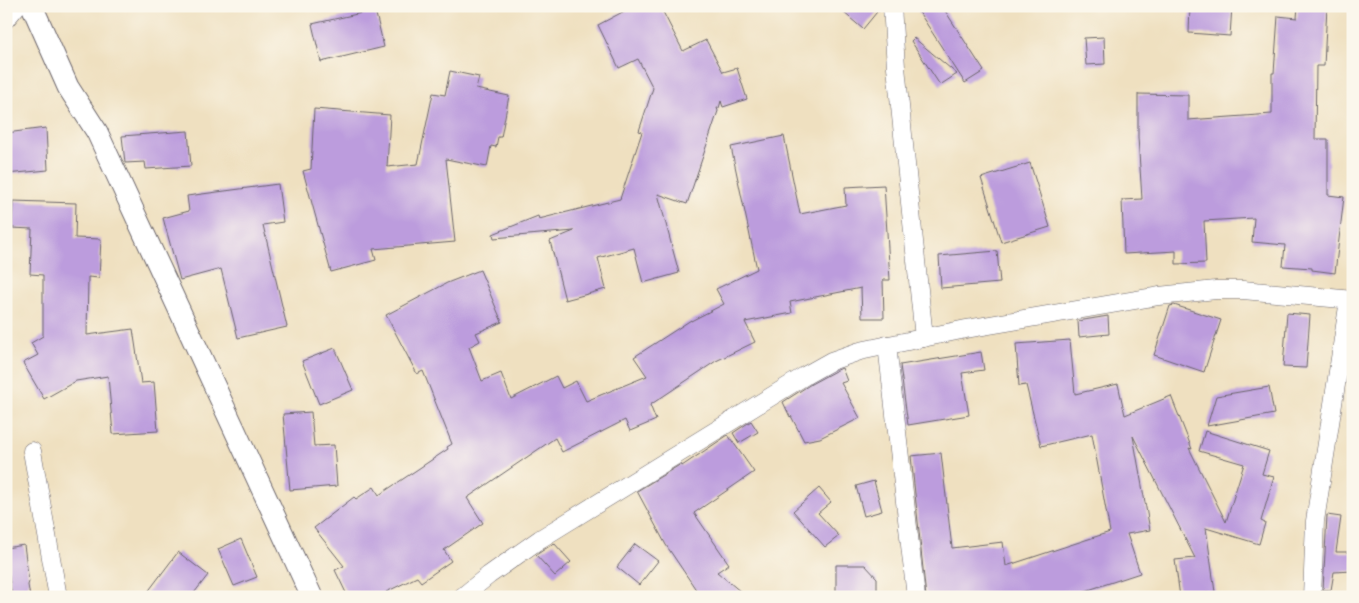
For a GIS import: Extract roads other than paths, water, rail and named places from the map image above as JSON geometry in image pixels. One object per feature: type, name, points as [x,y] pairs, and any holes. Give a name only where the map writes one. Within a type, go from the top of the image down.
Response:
[{"type":"street","points":[[6,19],[16,6]]},
{"type":"street","points":[[32,6],[68,87],[97,132],[312,597]]},
{"type":"street","points":[[892,6],[896,68],[924,338]]},
{"type":"street","points":[[462,597],[489,575],[540,539],[831,361],[860,351],[966,329],[1159,296],[1216,290],[1243,290],[1351,300],[1315,521],[1312,597]]},
{"type":"street","points":[[887,345],[916,597]]},
{"type":"street","points":[[32,451],[58,597]]}]
